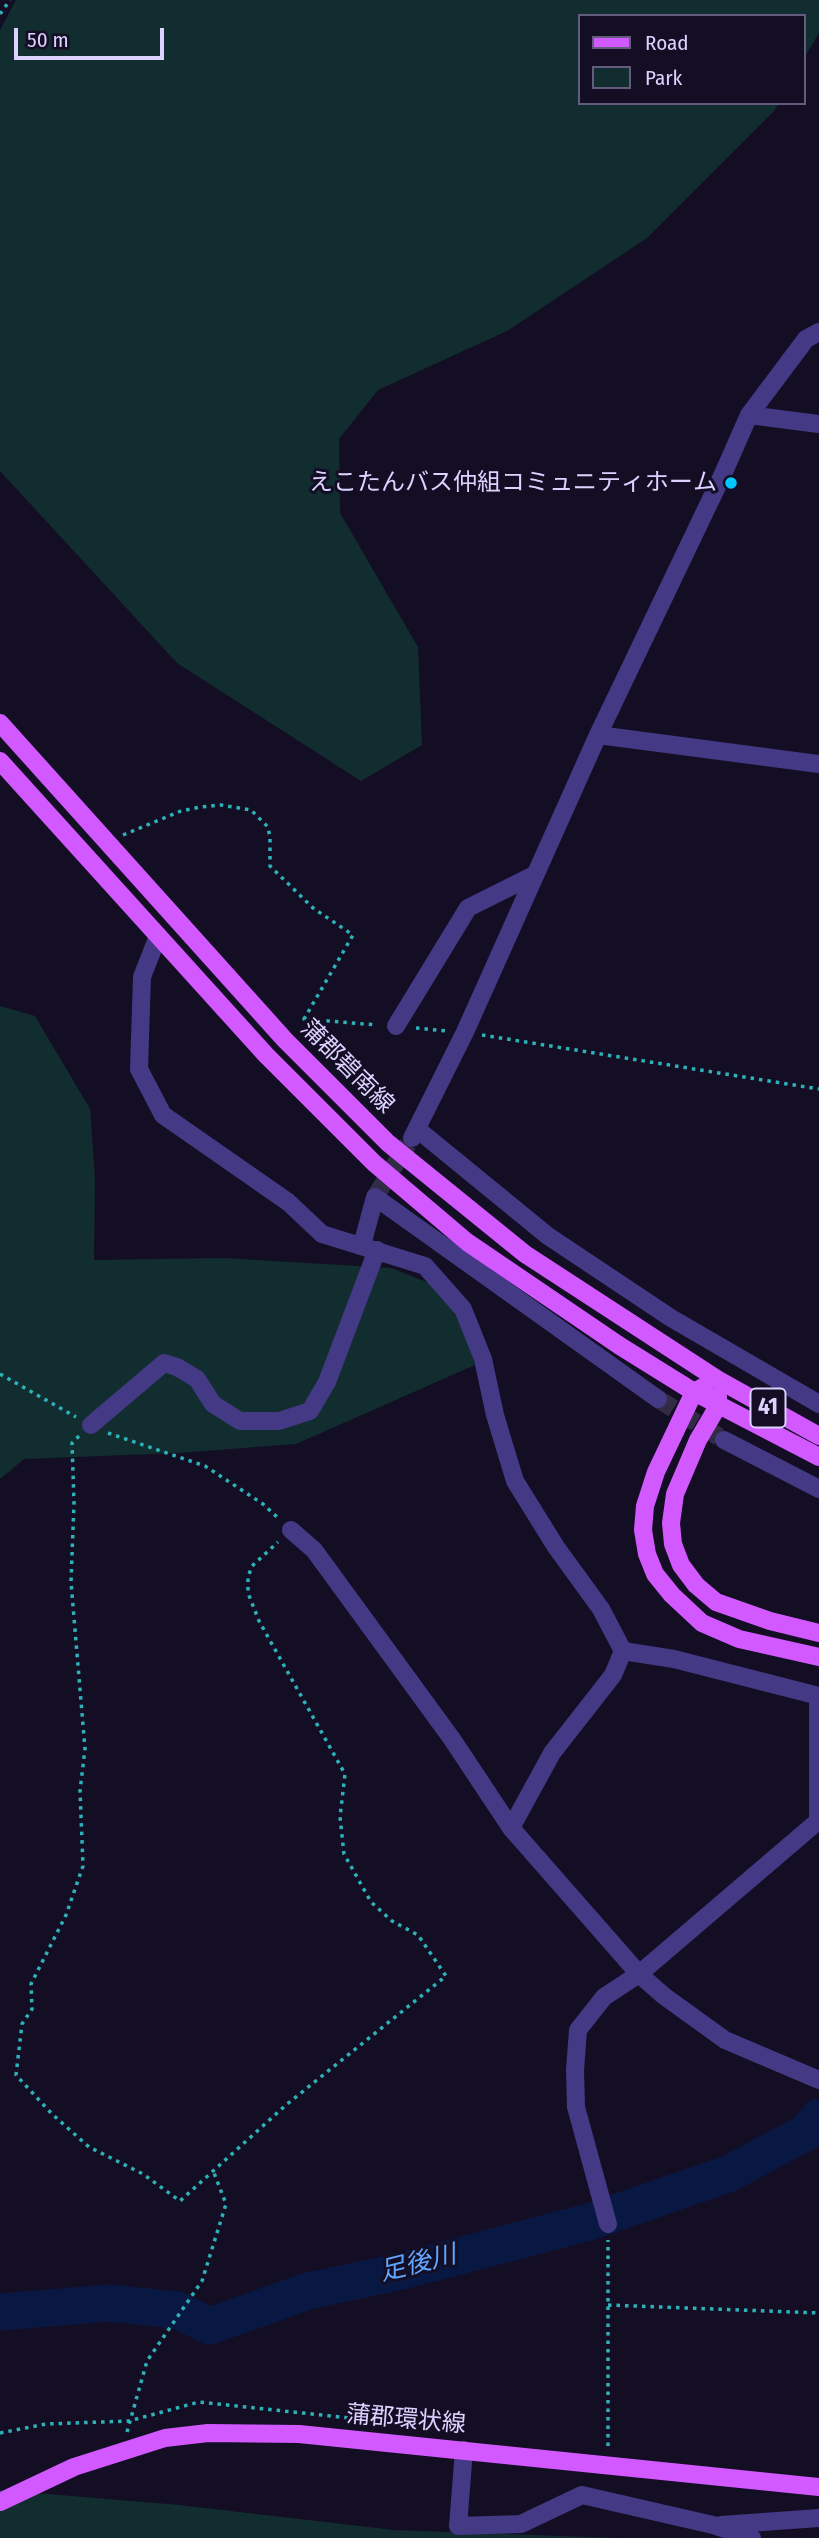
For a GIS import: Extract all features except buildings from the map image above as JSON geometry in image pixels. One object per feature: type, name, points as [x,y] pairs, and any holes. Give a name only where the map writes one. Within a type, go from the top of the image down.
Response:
[{"type":"main road","name":"蒲郡碧南線","points":[[0,723],[285,1040],[388,1143],[525,1254],[717,1379]]},
{"type":"main road","name":"蒲郡碧南線","points":[[0,761],[265,1055],[374,1163],[478,1250],[620,1346],[718,1406]]},
{"type":"main road","points":[[819,1633],[770,1621],[716,1602],[695,1585],[681,1565],[673,1544],[671,1522],[675,1494],[698,1440],[718,1406],[717,1379],[694,1392],[656,1472],[645,1506],[643,1530],[647,1554],[655,1574],[672,1595],[702,1623],[738,1639],[819,1657]]},
{"type":"main road","name":"41","points":[[717,1379],[819,1436]]},
{"type":"main road","name":"41","points":[[718,1406],[819,1457]]},
{"type":"main road","name":"蒲郡環状線","points":[[0,2502],[74,2467],[165,2438],[208,2432],[299,2434],[819,2487]]},
{"type":"street","points":[[819,332],[806,339],[749,415],[598,736],[465,1032],[415,1134],[548,1236],[671,1318],[819,1404]]},
{"type":"street","points":[[749,415],[819,424]]},
{"type":"street","points":[[598,736],[819,764]]},
{"type":"street","points":[[396,1026],[468,908],[536,874]]},
{"type":"street","points":[[158,936],[142,977],[139,1069],[163,1115],[288,1202],[322,1234],[425,1266],[463,1309],[483,1359],[495,1415],[515,1481],[556,1547],[601,1609],[624,1651]]},
{"type":"street","points":[[91,1425],[164,1363],[197,1379],[212,1404],[240,1421],[279,1421],[310,1411],[327,1382],[370,1248],[374,1197],[658,1399]]},
{"type":"street","points":[[724,1440],[819,1489]]},
{"type":"street","points":[[291,1530],[314,1550],[452,1739],[511,1828],[639,1975],[725,2040],[819,2080]]},
{"type":"street","points":[[606,2218],[576,2107],[578,2030],[604,1997],[639,1975],[818,1821],[818,1696],[674,1659],[624,1651]]},
{"type":"street","points":[[511,1828],[552,1753],[613,1675],[624,1651]]},
{"type":"street","points":[[464,2450],[458,2526],[521,2524],[582,2495],[713,2525],[752,2538]]},
{"type":"street","points":[[713,2525],[819,2518]]},
{"type":"path","points":[[0,15],[9,0]]},
{"type":"path","points":[[106,842],[181,811],[221,805],[251,810],[268,827],[271,838],[270,866],[313,908],[353,935],[304,1019],[465,1032],[819,1089]]},
{"type":"path","points":[[0,1374],[91,1425],[118,1437],[205,1466],[263,1504],[291,1530],[253,1566],[248,1577],[248,1593],[252,1605],[345,1774],[340,1817],[344,1854],[371,1902],[392,1921],[418,1935],[446,1976],[286,2105],[180,2201],[143,2174],[89,2147],[52,2114],[16,2075],[22,2024],[32,2009],[31,1984],[66,1914],[83,1866],[80,1791],[85,1749],[71,1582],[74,1503],[72,1443],[91,1425]]},
{"type":"path","points":[[0,2433],[46,2424],[129,2421],[147,2361],[202,2281],[226,2204],[214,2173]]},
{"type":"path","points":[[606,2218],[608,2466]]},
{"type":"path","points":[[608,2305],[819,2314]]},
{"type":"green space","points":[[16,0],[819,0],[819,33],[805,57],[805,14],[578,14],[578,105],[778,105],[647,238],[507,331],[378,390],[339,439],[340,513],[418,647],[422,745],[361,781],[177,663],[0,471],[0,30]]},
{"type":"green space","points":[[0,1006],[35,1016],[90,1109],[95,1179],[94,1260],[223,1258],[391,1268],[452,1292],[475,1365],[296,1444],[178,1453],[24,1459],[0,1479]]},
{"type":"green space","points":[[0,2490],[179,2505],[394,2530],[617,2538],[0,2538]]},
{"type":"waterway","name":"足後川","points":[[0,2312],[109,2303],[177,2310],[210,2326],[308,2291],[398,2272],[589,2222],[728,2174],[805,2133],[819,2117]]},
{"type":"tunnel","points":[[375,1197],[408,1144]]},
{"type":"tunnel","points":[[658,1399],[724,1440]]},
{"type":"place","name":"えこたんバス仲組コミュニティホーム","points":[[731,483]]}]
